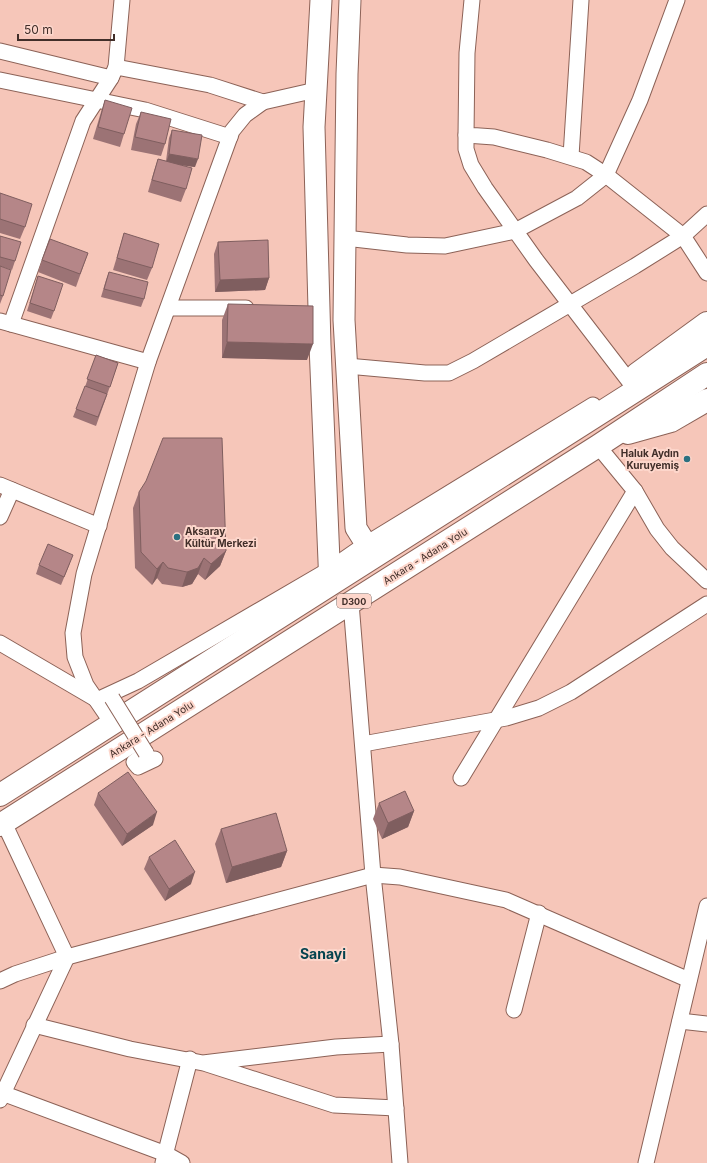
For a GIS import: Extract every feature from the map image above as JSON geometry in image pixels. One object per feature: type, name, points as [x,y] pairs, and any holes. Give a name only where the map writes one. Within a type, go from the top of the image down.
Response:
[{"type":"highway","points":[[592,420],[626,383],[707,323]]},
{"type":"highway","name":"D300","points":[[0,795],[112,723],[374,548],[592,420],[707,345]]},
{"type":"highway","name":"Ankara - Adana Yolu","points":[[2,824],[604,442],[707,374]]},
{"type":"highway","points":[[604,442],[671,421],[707,400]]},
{"type":"main road","points":[[322,0],[314,127],[311,308],[330,577]]},
{"type":"main road","points":[[350,0],[347,74],[344,320],[356,528],[374,548]]},
{"type":"street","points":[[122,0],[114,73],[83,121],[6,323],[148,362]]},
{"type":"street","points":[[374,548],[626,383],[515,231],[471,165],[466,149],[466,135],[467,53],[472,0]]},
{"type":"street","points":[[571,156],[581,0]]},
{"type":"street","points":[[345,238],[407,245],[445,246],[515,231],[577,198],[606,175],[640,100],[677,0]]},
{"type":"street","points":[[0,51],[114,73],[210,85],[263,102]]},
{"type":"street","points":[[0,80],[95,101],[145,110],[230,137]]},
{"type":"street","points":[[112,723],[86,685],[75,657],[73,633],[84,574],[148,362],[230,137],[244,115],[263,102],[316,90]]},
{"type":"street","points":[[466,135],[494,137],[571,156],[586,162],[606,175],[683,236],[707,272]]},
{"type":"street","points":[[347,366],[425,373],[449,373],[473,361],[569,305],[683,236],[707,214]]},
{"type":"street","points":[[168,308],[264,308]]},
{"type":"street","points":[[604,442],[657,529],[672,548],[707,581]]},
{"type":"street","points":[[0,517],[6,487],[99,526]]},
{"type":"street","points":[[460,778],[635,491]]},
{"type":"street","points":[[95,700],[138,680],[330,577]]},
{"type":"street","points":[[351,603],[373,876],[391,1044],[400,1163]]},
{"type":"street","points":[[363,744],[496,720],[538,708],[571,692],[707,604]]},
{"type":"street","points":[[0,643],[95,700]]},
{"type":"street","points":[[138,680],[138,686],[112,698],[151,756]]},
{"type":"street","points":[[2,824],[67,958]]},
{"type":"street","points":[[0,982],[15,974],[67,958],[373,876],[400,877],[506,900],[539,913],[690,980]]},
{"type":"street","points":[[646,1163],[707,906]]},
{"type":"street","points":[[514,1010],[539,913]]},
{"type":"street","points":[[67,958],[1,1096],[164,1158],[182,1163]]},
{"type":"street","points":[[680,1021],[707,1024]]},
{"type":"street","points":[[34,1025],[130,1049],[196,1061],[334,1105],[396,1108]]},
{"type":"street","points":[[196,1061],[336,1047],[391,1044]]},
{"type":"street","points":[[164,1158],[196,1061]]},
{"type":"building","points":[[105,100],[132,108],[124,134],[98,127]]},
{"type":"building","points":[[141,112],[171,119],[165,144],[135,137]]},
{"type":"building","points":[[172,130],[202,135],[198,159],[169,154]]},
{"type":"building","points":[[158,159],[192,168],[186,189],[152,180]]},
{"type":"building","points":[[0,193],[32,204],[25,227],[0,219]]},
{"type":"building","points":[[124,233],[159,244],[152,268],[117,258]]},
{"type":"building","points":[[0,236],[21,242],[15,261],[0,257]]},
{"type":"building","points":[[50,239],[88,253],[80,274],[42,260]]},
{"type":"building","points":[[268,240],[269,278],[220,280],[218,242]]},
{"type":"building","points":[[0,266],[11,270],[3,296],[0,295]]},
{"type":"building","points":[[109,272],[148,282],[144,299],[104,289]]},
{"type":"building","points":[[38,276],[63,284],[54,311],[30,303]]},
{"type":"building","points":[[228,304],[313,306],[313,344],[227,342]]},
{"type":"building","points":[[96,355],[118,363],[110,387],[87,379]]},
{"type":"building","points":[[85,386],[107,394],[98,417],[76,409]]},
{"type":"building","name":"Aksaray Kültür Merkezi","points":[[163,438],[222,438],[226,551],[211,564],[204,558],[198,568],[187,572],[168,568],[163,562],[157,569],[141,552],[139,492],[146,481]]},
{"type":"building","points":[[48,544],[73,555],[64,577],[39,565]]},
{"type":"building","points":[[128,772],[157,812],[127,834],[98,793]]},
{"type":"building","points":[[405,791],[414,811],[388,823],[379,803]]},
{"type":"building","points":[[276,813],[287,851],[232,867],[221,829]]},
{"type":"building","points":[[175,840],[195,872],[169,889],[149,857]]},
{"type":"place","name":"Haluk Aydın Kuruyemiş","points":[[687,459]]},
{"type":"place","name":"Aksaray Kültür Merkezi","points":[[177,537]]},
{"type":"district","name":"Sanayi","points":[[323,953]]}]
